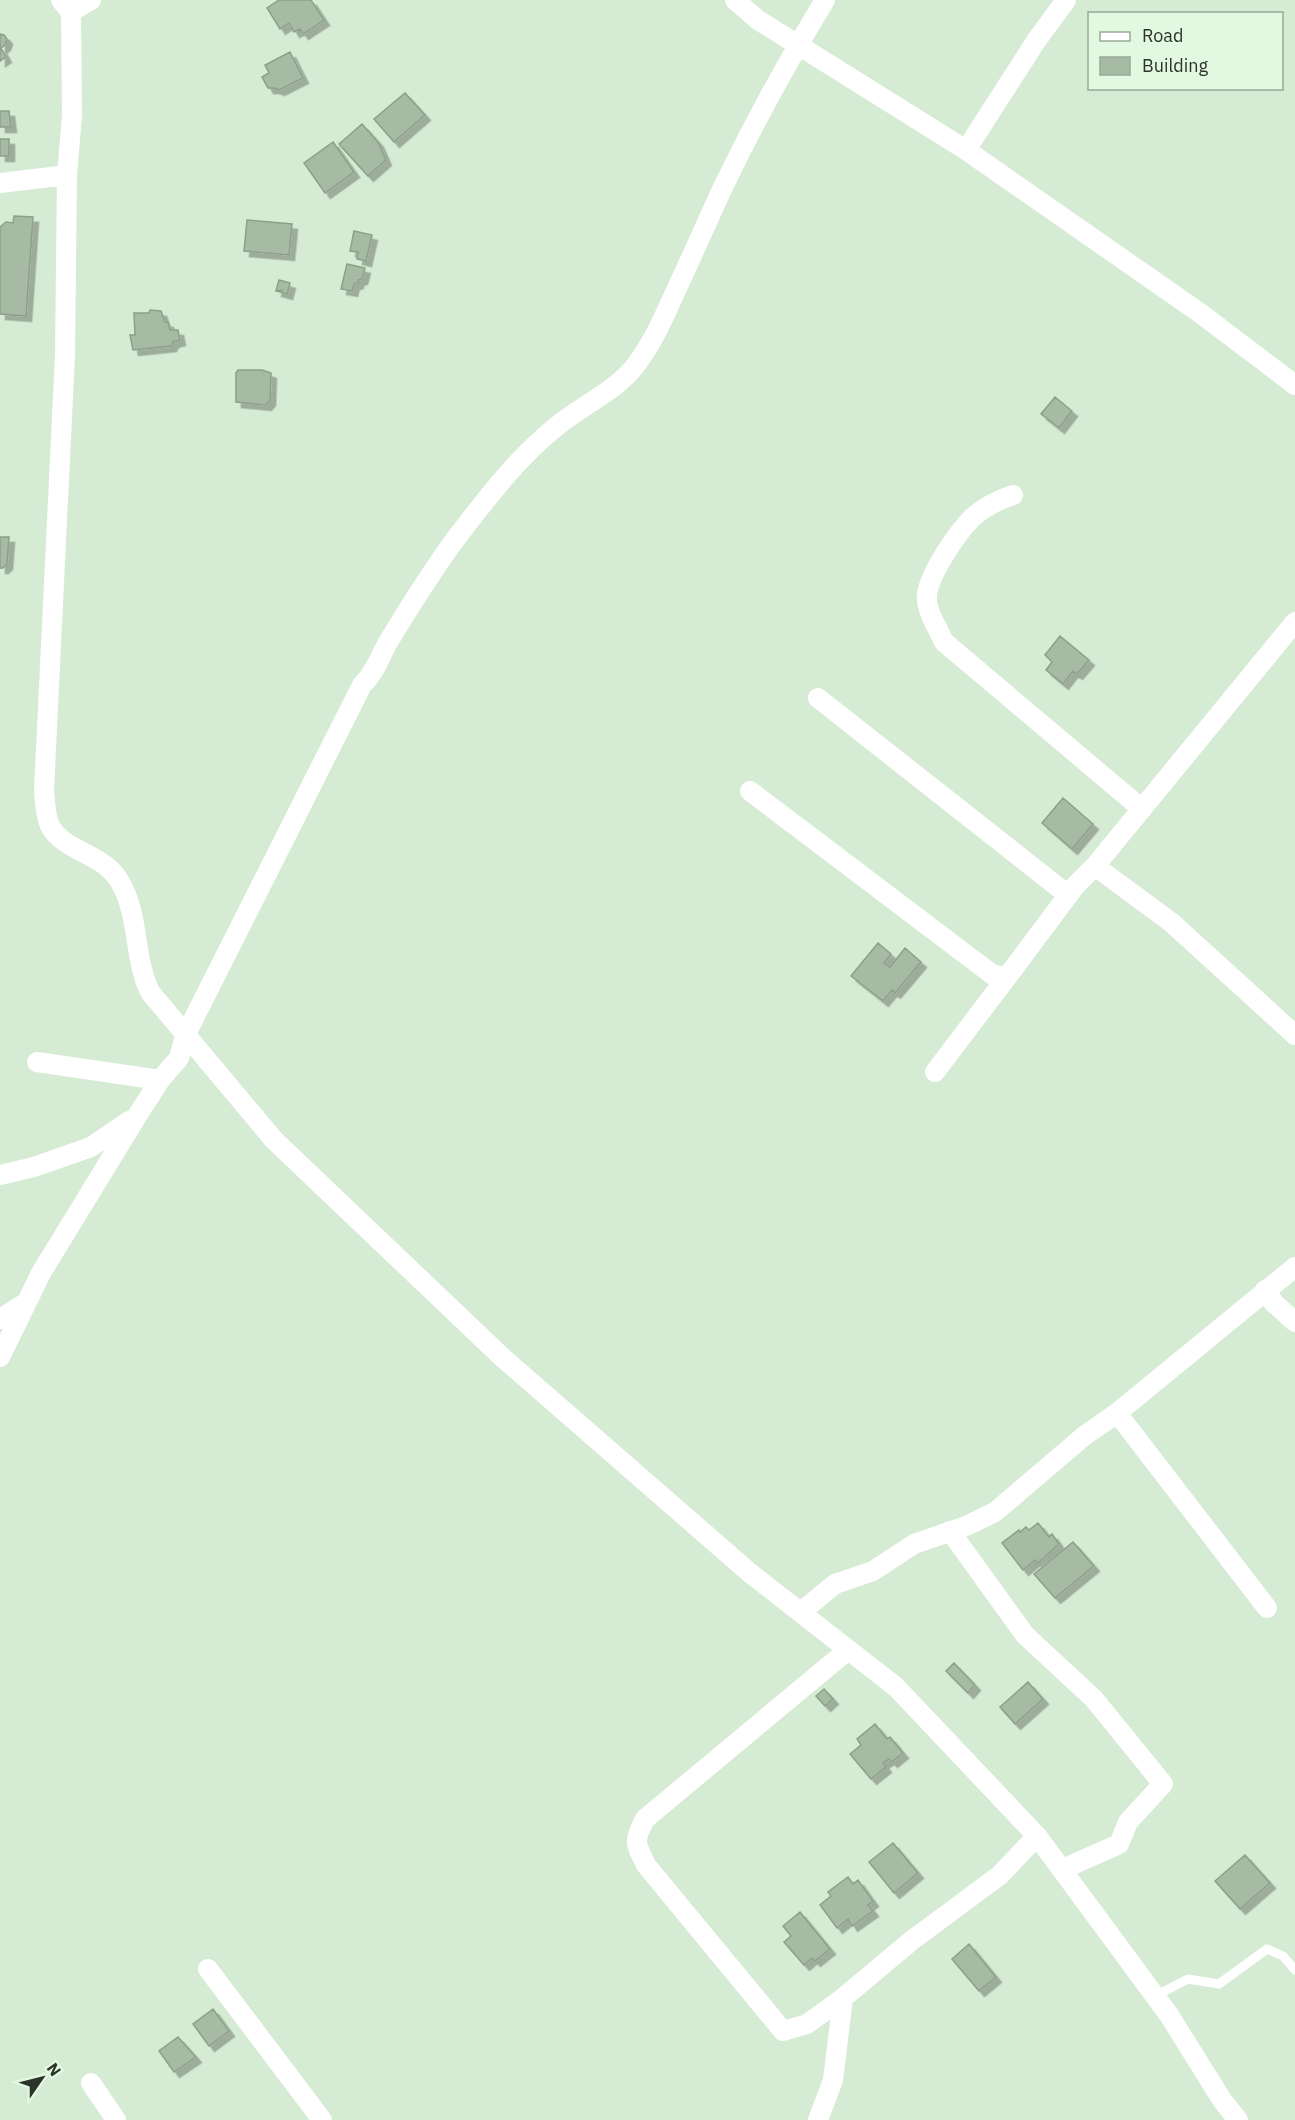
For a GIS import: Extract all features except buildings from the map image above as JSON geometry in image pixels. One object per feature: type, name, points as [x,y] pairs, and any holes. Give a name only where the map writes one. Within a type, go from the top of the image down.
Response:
[{"type":"street","points":[[91,0],[66,6],[72,115],[67,175],[65,355],[44,790],[47,819],[56,834],[109,867],[122,884],[133,915],[142,977],[150,992],[274,1140],[494,1350],[750,1573],[896,1687],[1037,1836],[1155,1995],[1222,2100],[1238,2120]]},
{"type":"street","points":[[735,0],[758,20],[966,150],[1200,313],[1295,385]]},
{"type":"street","points":[[0,1357],[41,1273],[160,1080],[179,1058],[185,1036],[362,685],[371,676],[389,640],[456,539],[521,459],[556,426],[622,380],[637,364],[651,343],[726,182],[798,44],[825,0]]},
{"type":"street","points":[[966,150],[1036,41],[1066,0]]},
{"type":"street","points":[[0,183],[67,175]]},
{"type":"street","points":[[1013,495],[994,502],[972,518],[935,569],[927,595],[928,608],[944,642],[1142,809]]},
{"type":"street","points":[[935,1072],[1068,895],[1095,866],[1295,622]]},
{"type":"street","points":[[818,698],[1068,895]]},
{"type":"street","points":[[750,791],[993,975],[1007,977]]},
{"type":"street","points":[[1095,866],[1172,923],[1295,1035]]},
{"type":"street","points":[[37,1062],[160,1080]]},
{"type":"street","points":[[0,1175],[34,1167],[91,1147],[137,1116]]},
{"type":"street","points":[[801,1612],[835,1584],[873,1571],[914,1544],[995,1512],[1084,1436],[1117,1413],[1295,1266]]},
{"type":"street","points":[[1265,1290],[1274,1303],[1295,1322]]},
{"type":"street","points":[[0,1319],[27,1302]]},
{"type":"street","points":[[1117,1413],[1267,1608]]},
{"type":"street","points":[[950,1531],[1025,1635],[1094,1699],[1163,1784],[1128,1822],[1119,1844],[1063,1869]]},
{"type":"street","points":[[848,1650],[645,1819],[636,1837],[637,1847],[646,1865],[783,2031],[807,2024],[843,1998],[919,1935],[1000,1875],[1037,1836]]},
{"type":"street","points":[[208,1969],[322,2120]]},
{"type":"street","points":[[818,2120],[833,2080],[843,1998]]},
{"type":"street","points":[[91,2083],[116,2120]]},
{"type":"lane","points":[[1155,1995],[1188,1979],[1219,1984],[1267,1949],[1283,1956],[1295,1970]]}]
